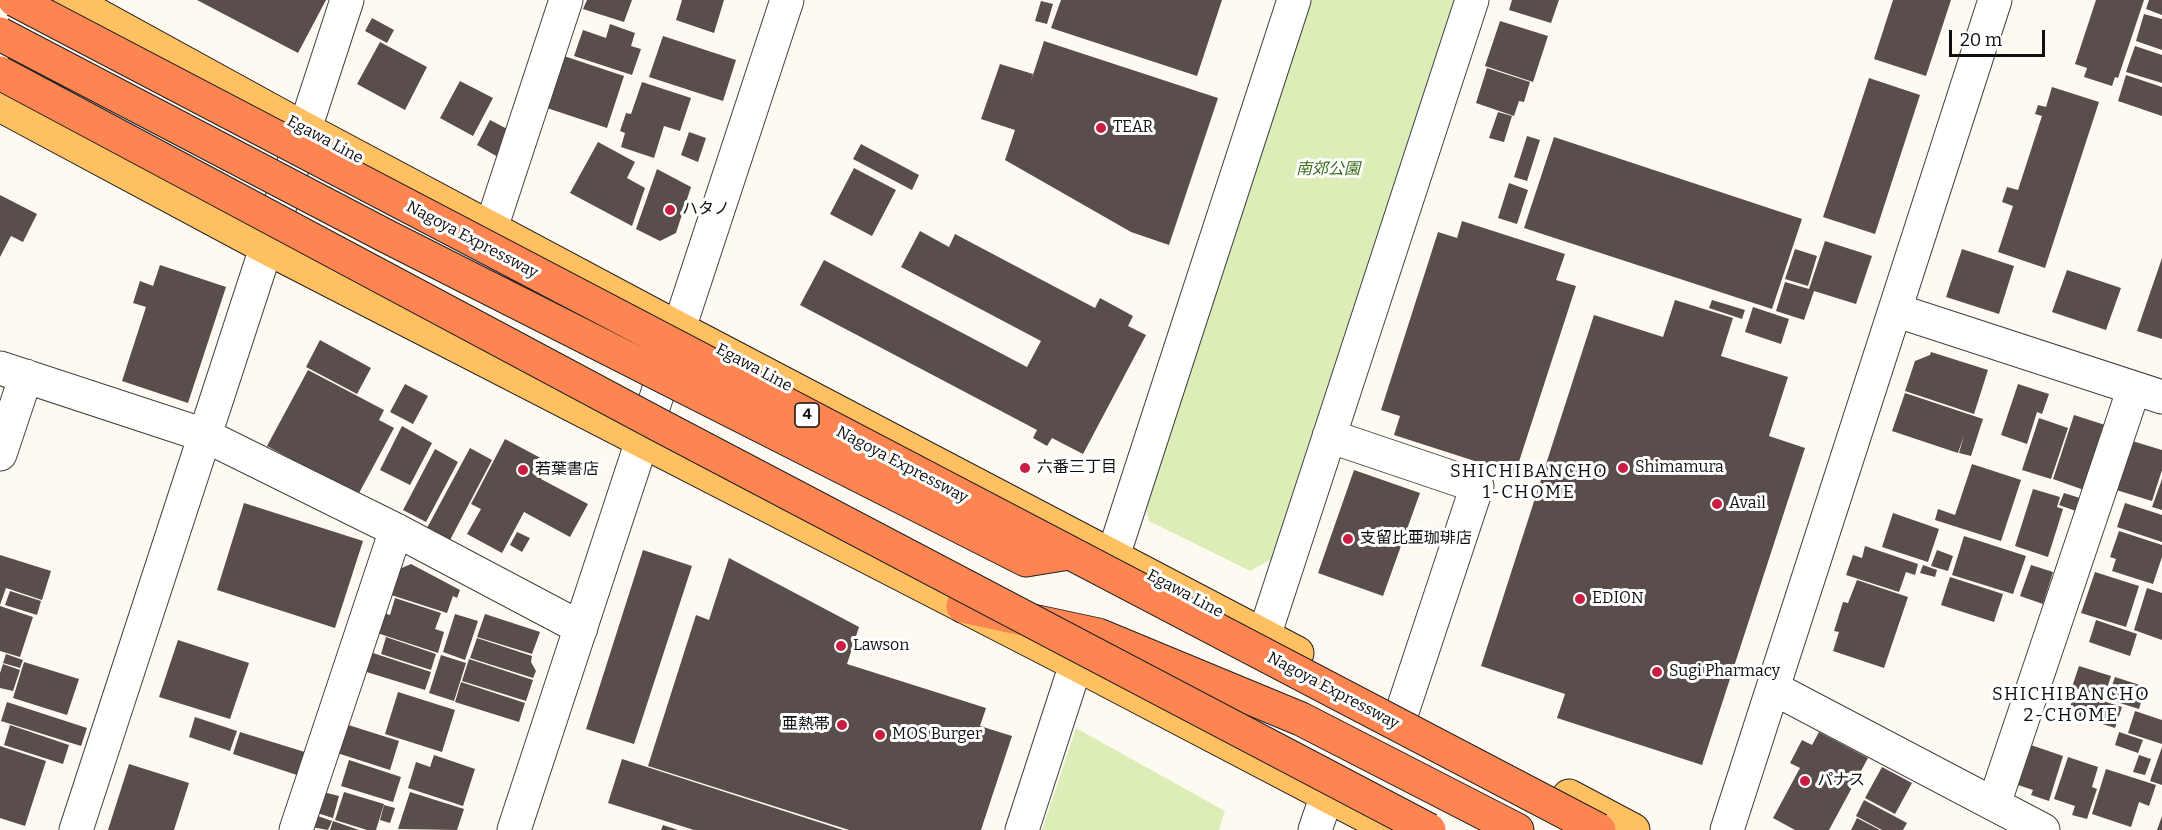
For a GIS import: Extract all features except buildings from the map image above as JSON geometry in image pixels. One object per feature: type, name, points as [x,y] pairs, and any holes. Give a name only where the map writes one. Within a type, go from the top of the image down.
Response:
[{"type":"highway","name":"Nagoya Expressway","points":[[15,0],[1599,830]]},
{"type":"highway","points":[[0,34],[386,236],[1026,560],[1070,553]]},
{"type":"highway","points":[[0,73],[700,446],[1429,830]]},
{"type":"highway","points":[[963,606],[1098,636],[1301,719],[1517,830]]},
{"type":"main road","name":"Egawa Line","points":[[70,0],[305,129],[678,328],[1633,830]]},
{"type":"main road","points":[[0,105],[267,248],[1076,664],[1393,830]]},
{"type":"street","points":[[76,830],[347,0]]},
{"type":"street","points":[[491,228],[566,0]]},
{"type":"street","points":[[514,830],[787,0]]},
{"type":"street","points":[[1113,556],[1294,0]]},
{"type":"street","points":[[1264,636],[1472,0]]},
{"type":"street","points":[[1727,830],[1995,0]]},
{"type":"street","points":[[1895,310],[2148,392],[1994,804]]},
{"type":"street","points":[[0,454],[13,372],[204,435],[396,530],[581,628]]},
{"type":"street","points":[[1329,436],[1477,486],[1403,709]]},
{"type":"street","points":[[296,830],[396,530]]},
{"type":"street","points":[[1022,830],[1076,664]]},
{"type":"street","points":[[1773,688],[2043,830]]},
{"type":"street","points":[[1315,830],[1327,795]]},
{"type":"green space","name":"南郊公園","points":[[1310,0],[1457,0],[1274,558],[1250,571],[1149,521],[1146,504]]},
{"type":"green space","points":[[1076,728],[1225,811],[1219,830],[1042,830]]},
{"type":"place","name":"TEAR","points":[[1101,128]]},
{"type":"place","name":"ハタノ","points":[[670,210]]},
{"type":"place","name":"六番三丁目","points":[[1025,468]]},
{"type":"place","name":"Shimamura","points":[[1623,468]]},
{"type":"place","name":"若葉書店","points":[[523,470]]},
{"type":"place","name":"Avail","points":[[1717,504]]},
{"type":"place","name":"支留比亜珈琲店","points":[[1348,539]]},
{"type":"place","name":"EDION","points":[[1580,599]]},
{"type":"place","name":"Lawson","points":[[841,646]]},
{"type":"place","name":"Sugi Pharmacy","points":[[1657,672]]},
{"type":"place","name":"亜熱帯","points":[[842,725]]},
{"type":"place","name":"MOS Burger","points":[[880,735]]},
{"type":"place","name":"パナス","points":[[1805,781]]},
{"type":"district","name":"SHICHIBANCHO 1-CHOME","points":[[1529,482]]},
{"type":"district","name":"SHICHIBANCHO 2-CHOME","points":[[2071,705]]}]
